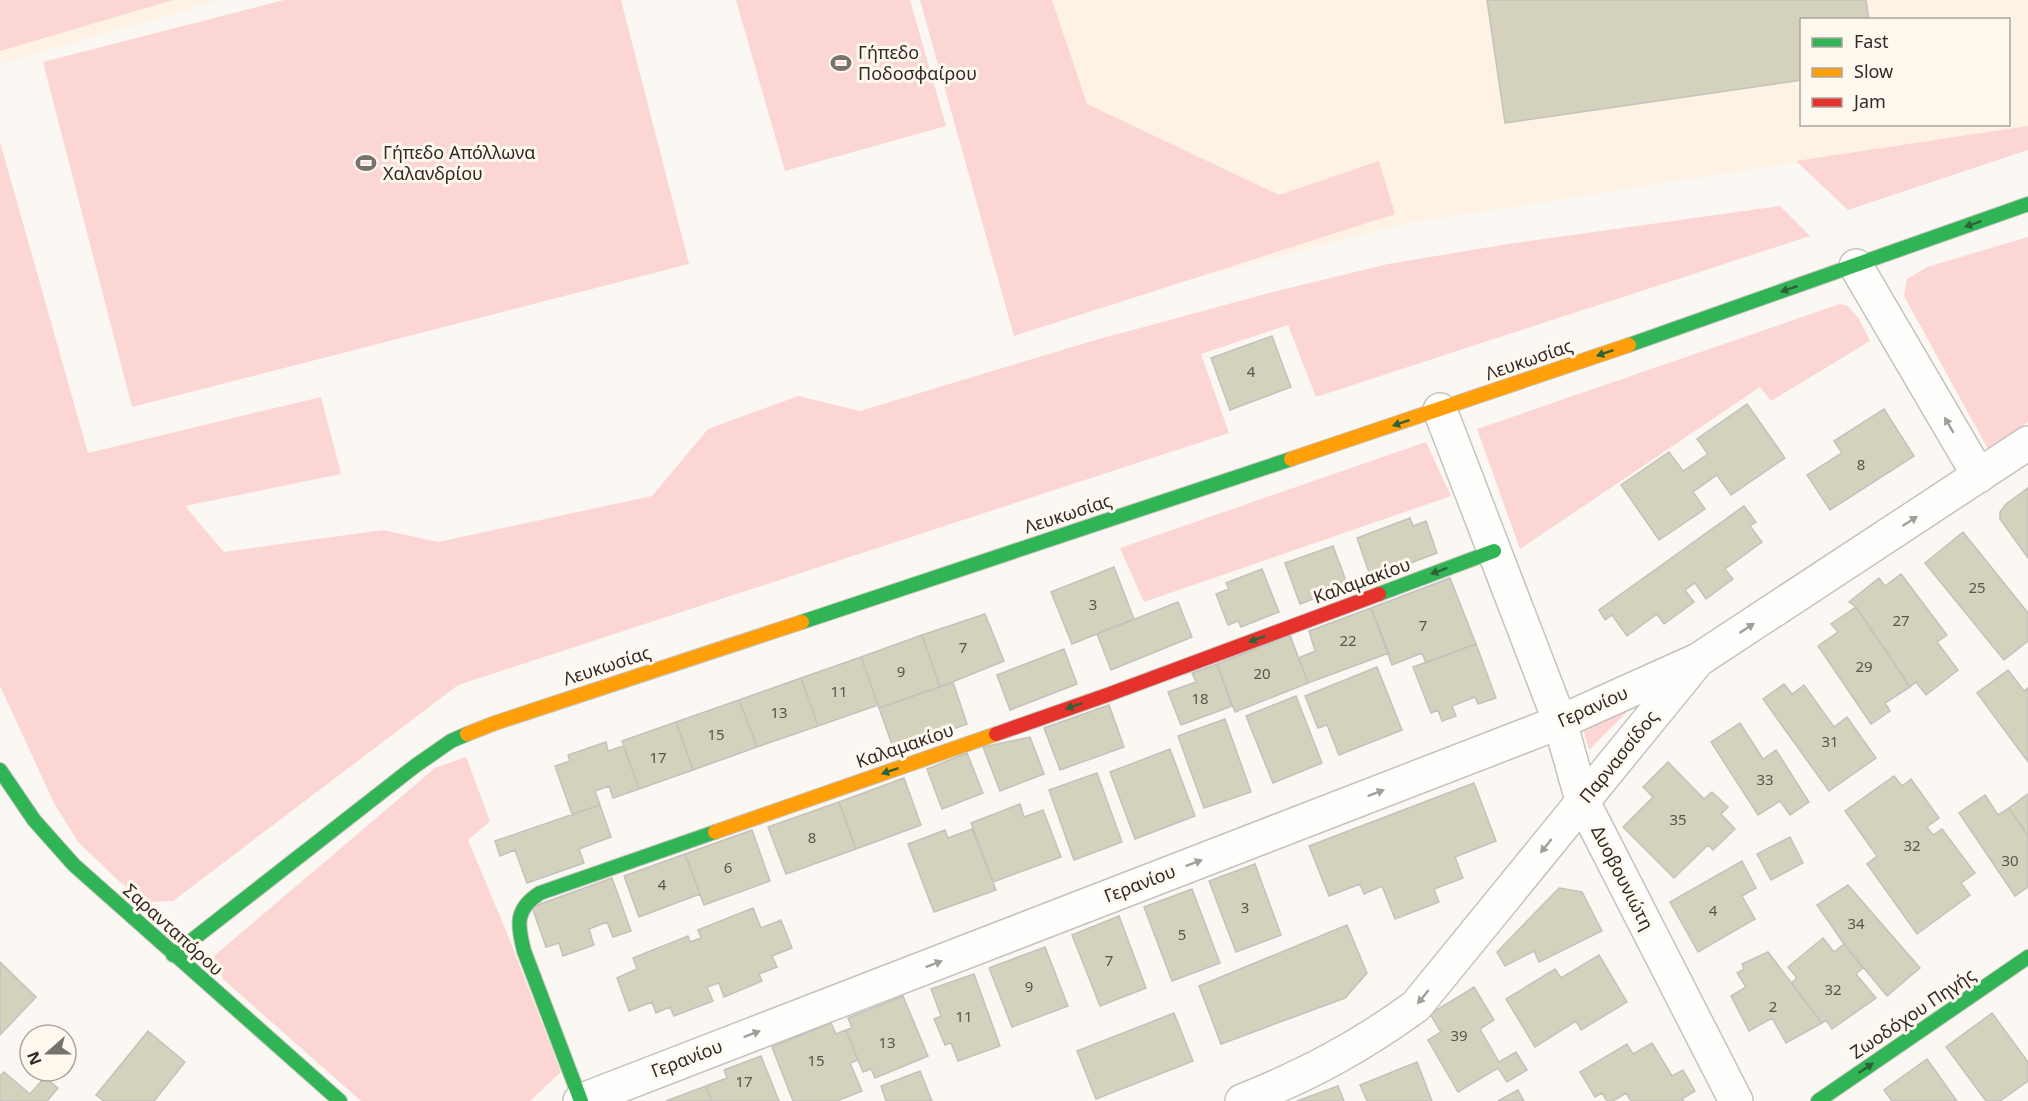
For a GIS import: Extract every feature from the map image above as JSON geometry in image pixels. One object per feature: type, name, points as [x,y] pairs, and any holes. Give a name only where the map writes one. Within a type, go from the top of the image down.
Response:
[{"type":"street","name":"Λευκωσίας","points":[[173,955],[415,766],[459,738],[495,723],[1440,410],[2028,204]]},
{"type":"street","points":[[1856,266],[1979,476]]},
{"type":"street","name":"Δυοβουνιώτη","points":[[1440,410],[1560,722],[1582,800],[1736,1101]]},
{"type":"street","name":"Παρνασσίδος","points":[[1242,1101],[1287,1083],[1327,1063],[1378,1034],[1416,1006],[1698,660],[2028,443]]},
{"type":"street","name":"Καλαμακίου","points":[[580,1101],[519,933],[525,903],[540,893],[1107,695],[1494,550]]},
{"type":"street","name":"Γερανίου","points":[[580,1101],[1560,722],[1698,660]]},
{"type":"street","name":"Σαρανταπόρου","points":[[0,770],[21,806],[45,837],[173,955],[340,1101]]},
{"type":"street","name":"Ζωοδόχου Πηγής","points":[[1818,1101],[2028,957]]},
{"type":"shaded area","points":[[0,0],[219,0],[0,64]]},
{"type":"shaded area","points":[[0,0],[173,0],[0,51]]},
{"type":"shaded area","name":"Γήπεδο Απόλλωνα Χαλανδρίου","points":[[284,0],[621,0],[689,264],[132,407],[43,62]]},
{"type":"shaded area","name":"Γήπεδο Ποδοσφαίρου","points":[[736,0],[910,0],[946,126],[785,171]]},
{"type":"shaded area","points":[[920,0],[1052,0],[1087,104],[1279,195],[1379,161],[1395,214],[1014,336]]},
{"type":"shaded area","points":[[923,0],[2028,0],[2028,126],[1409,223],[1019,323]]},
{"type":"shaded area","points":[[2028,126],[2028,150],[1848,210],[1796,161]]},
{"type":"shaded area","points":[[0,142],[88,453],[321,397],[341,474],[185,506],[224,552],[383,530],[438,542],[652,496],[708,429],[798,396],[860,411],[1092,341],[1277,291],[1388,264],[1508,244],[1780,206],[1810,236],[1316,397],[1288,325],[1201,354],[1229,433],[458,685],[173,901],[145,902],[78,842],[54,803],[0,686]]},
{"type":"shaded area","points":[[2028,237],[2028,422],[1988,449],[1904,296],[1907,279],[1927,267]]},
{"type":"shaded area","points":[[1840,304],[1848,306],[1859,319],[1870,341],[1771,401],[1760,387],[1520,549],[1477,429]]},
{"type":"shaded area","points":[[1426,442],[1451,496],[1144,602],[1120,548]]},
{"type":"shaded area","points":[[1636,703],[1589,750],[1582,724]]},
{"type":"shaded area","points":[[466,757],[490,821],[468,840],[561,1072],[530,1101],[361,1101],[223,979],[214,956],[435,768]]},
{"type":"building","points":[[1487,0],[1866,0],[1869,18],[1800,18],[1800,80],[1505,123]]},
{"type":"building","points":[[1272,336],[1291,387],[1230,410],[1211,358]]},
{"type":"building","points":[[1747,404],[1785,458],[1731,495],[1717,475],[1693,492],[1705,509],[1659,540],[1621,485],[1669,452],[1683,471],[1708,454],[1697,439]]},
{"type":"building","points":[[1884,409],[1914,456],[1830,510],[1807,475],[1842,453],[1834,441]]},
{"type":"building","points":[[2028,488],[2028,558],[2000,519],[2000,512],[2006,504]]},
{"type":"building","points":[[1744,506],[1756,522],[1750,526],[1762,542],[1725,569],[1733,579],[1706,599],[1695,583],[1685,590],[1694,602],[1664,624],[1657,614],[1627,636],[1612,615],[1605,620],[1599,610]]},
{"type":"building","points":[[1410,518],[1413,526],[1426,521],[1437,553],[1371,578],[1357,538]]},
{"type":"building","points":[[1963,532],[2028,613],[2028,641],[2004,660],[1925,563]]},
{"type":"building","points":[[1333,546],[1348,586],[1300,604],[1285,563]]},
{"type":"building","points":[[1114,567],[1134,619],[1072,644],[1051,592]]},
{"type":"building","points":[[1262,569],[1279,612],[1241,627],[1238,621],[1228,625],[1216,594],[1229,589],[1226,583]]},
{"type":"building","points":[[1901,574],[1947,635],[1937,642],[1958,670],[1926,695],[1916,682],[1910,687],[1856,607],[1849,602],[1879,578],[1885,586]]},
{"type":"building","points":[[1450,578],[1476,644],[1426,663],[1422,653],[1392,665],[1371,608]]},
{"type":"building","points":[[1178,602],[1192,637],[1111,670],[1097,634]]},
{"type":"building","points":[[1856,607],[1910,687],[1885,703],[1890,711],[1871,724],[1818,646],[1838,632],[1831,624]]},
{"type":"building","points":[[1371,608],[1389,653],[1308,683],[1299,658],[1315,651],[1309,631]]},
{"type":"building","points":[[985,614],[1004,661],[940,687],[922,635]]},
{"type":"building","points":[[922,635],[940,687],[879,708],[861,657]]},
{"type":"building","points":[[1290,635],[1308,683],[1235,712],[1217,664]]},
{"type":"building","points":[[1476,644],[1496,698],[1478,704],[1475,697],[1452,706],[1456,716],[1442,721],[1438,710],[1431,713],[1413,667]]},
{"type":"building","points":[[1064,649],[1077,684],[1010,710],[997,675]]},
{"type":"building","points":[[861,657],[878,705],[818,726],[801,678]]},
{"type":"building","points":[[1217,664],[1232,706],[1181,725],[1168,692],[1196,682],[1192,673]]},
{"type":"building","points":[[1377,667],[1402,730],[1339,755],[1327,725],[1318,728],[1305,696]]},
{"type":"building","points":[[2008,670],[2024,691],[2028,688],[2028,762],[1977,693]]},
{"type":"building","points":[[801,678],[818,726],[757,747],[739,700]]},
{"type":"building","points":[[953,682],[967,724],[894,750],[879,708]]},
{"type":"building","points":[[1784,684],[1792,694],[1804,685],[1834,727],[1847,717],[1876,758],[1829,791],[1763,699]]},
{"type":"building","points":[[1296,696],[1322,763],[1273,783],[1246,716]]},
{"type":"building","points":[[739,700],[757,747],[693,770],[676,722]]},
{"type":"building","points":[[1109,705],[1124,747],[1060,770],[1044,728]]},
{"type":"building","points":[[1225,719],[1251,792],[1204,808],[1178,736]]},
{"type":"building","points":[[676,722],[693,770],[639,789],[622,741]]},
{"type":"building","points":[[1740,723],[1763,759],[1776,750],[1809,802],[1790,815],[1780,801],[1758,815],[1711,742]]},
{"type":"building","points":[[1030,737],[1044,774],[1000,791],[983,747]]},
{"type":"building","points":[[606,742],[608,751],[624,746],[639,789],[613,798],[609,786],[595,791],[600,805],[572,814],[555,766],[570,761],[568,755]]},
{"type":"building","points":[[1170,749],[1195,816],[1135,839],[1110,772]]},
{"type":"building","points":[[967,753],[983,793],[942,809],[927,769]]},
{"type":"building","points":[[1668,762],[1704,799],[1712,792],[1728,807],[1721,814],[1735,829],[1713,850],[1708,845],[1674,878],[1623,827],[1653,797],[1643,787]]},
{"type":"building","points":[[1097,773],[1122,842],[1074,860],[1049,790]]},
{"type":"building","points":[[1894,776],[1902,786],[1911,779],[1939,818],[1927,827],[1933,835],[1942,829],[1975,873],[1961,883],[1970,895],[1917,934],[1867,864],[1877,856],[1845,811]]},
{"type":"building","points":[[904,778],[921,825],[856,849],[839,802]]},
{"type":"building","points":[[1474,783],[1496,841],[1455,857],[1463,878],[1434,889],[1439,902],[1395,919],[1382,886],[1364,894],[1360,884],[1329,896],[1309,846]]},
{"type":"building","points":[[2028,794],[2028,836],[2009,808]]},
{"type":"building","points":[[1985,795],[1998,815],[2009,808],[2028,836],[2028,887],[2015,896],[1959,813]]},
{"type":"building","points":[[839,802],[856,849],[786,874],[768,827]]},
{"type":"building","points":[[1020,804],[1024,817],[1043,810],[1061,857],[993,882],[971,823]]},
{"type":"building","points":[[600,805],[611,837],[579,849],[584,863],[527,883],[515,850],[500,856],[495,841]]},
{"type":"building","points":[[972,829],[996,890],[934,912],[908,844],[945,830],[948,838]]},
{"type":"building","points":[[752,830],[770,881],[704,905],[685,854]]},
{"type":"building","points":[[1790,837],[1803,863],[1771,880],[1757,854]]},
{"type":"building","points":[[685,854],[700,894],[639,917],[624,876]]},
{"type":"building","points":[[1742,861],[1756,888],[1742,896],[1755,919],[1698,952],[1670,902]]},
{"type":"building","points":[[1255,864],[1281,935],[1236,952],[1209,881]]},
{"type":"building","points":[[612,878],[631,931],[613,937],[607,922],[589,929],[594,945],[563,956],[559,943],[546,947],[532,907]]},
{"type":"building","points":[[1848,885],[1920,968],[1887,996],[1844,944],[1817,905]]},
{"type":"building","points":[[1559,888],[1582,892],[1602,931],[1539,962],[1534,951],[1505,966],[1497,952]]},
{"type":"building","points":[[1192,889],[1220,963],[1172,981],[1144,907]]},
{"type":"building","points":[[753,908],[761,928],[781,920],[792,948],[772,956],[777,967],[759,974],[762,981],[724,997],[719,983],[707,987],[713,1001],[674,1016],[670,1007],[656,1013],[652,1002],[629,1011],[617,978],[637,969],[633,958],[688,936],[690,942],[701,938],[698,930]]},
{"type":"building","points":[[1119,916],[1146,988],[1100,1006],[1072,935]]},
{"type":"building","points":[[1347,925],[1367,973],[1345,998],[1221,1044],[1199,986]]},
{"type":"building","points":[[1823,938],[1834,952],[1844,944],[1863,968],[1856,974],[1876,998],[1832,1029],[1826,1020],[1822,1023],[1791,983],[1797,978],[1788,967]]},
{"type":"building","points":[[1045,947],[1068,1006],[1012,1027],[989,968]]},
{"type":"building","points":[[1768,952],[1822,1023],[1786,1043],[1772,1018],[1749,1031],[1731,996],[1746,987],[1737,973],[1744,969],[1742,964]]},
{"type":"building","points":[[1599,955],[1627,1002],[1581,1030],[1576,1021],[1535,1047],[1506,999],[1555,969],[1561,978]]},
{"type":"building","points":[[0,962],[36,997],[0,1035]]},
{"type":"building","points":[[974,974],[1000,1046],[958,1061],[951,1043],[945,1045],[934,1019],[941,1016],[931,989]]},
{"type":"building","points":[[1474,987],[1494,1020],[1480,1029],[1499,1062],[1516,1052],[1527,1070],[1507,1082],[1498,1068],[1458,1092],[1428,1040],[1441,1032],[1430,1014]]},
{"type":"building","points":[[903,996],[928,1056],[875,1078],[871,1069],[863,1072],[846,1030],[852,1028],[848,1018]]},
{"type":"building","points":[[1174,1013],[1193,1061],[1096,1099],[1077,1051]]},
{"type":"building","points":[[1992,1013],[2028,1062],[2028,1081],[2000,1101],[1986,1101],[1946,1047]]},
{"type":"building","points":[[831,1023],[836,1034],[846,1030],[858,1060],[850,1063],[862,1091],[837,1101],[793,1101],[772,1047]]},
{"type":"building","points":[[148,1031],[185,1062],[154,1101],[104,1101],[96,1095]]},
{"type":"building","points":[[1652,1043],[1672,1076],[1683,1070],[1695,1091],[1682,1099],[1684,1101],[1631,1101],[1626,1093],[1613,1101],[1607,1101],[1602,1093],[1595,1097],[1580,1072],[1627,1044],[1633,1054]]},
{"type":"building","points":[[761,1056],[779,1101],[712,1101],[706,1086],[727,1078],[724,1070]]},
{"type":"building","points":[[1927,1059],[1957,1101],[1892,1101],[1884,1090]]},
{"type":"building","points":[[1417,1062],[1432,1101],[1367,1101],[1360,1085]]},
{"type":"building","points":[[920,1071],[932,1101],[886,1101],[881,1086]]},
{"type":"building","points":[[4,1072],[30,1094],[40,1083],[52,1083],[58,1088],[47,1101],[0,1101],[0,1076]]},
{"type":"building","points":[[706,1086],[712,1101],[666,1101]]},
{"type":"building","points":[[1338,1086],[1344,1101],[1297,1101]]},
{"type":"building","points":[[1518,1090],[1524,1101],[1498,1101]]},
{"type":"traffic: fast","points":[[1629,345],[2028,204]]},
{"type":"traffic: fast","points":[[802,622],[1291,459]]},
{"type":"traffic: fast","points":[[1379,594],[1494,551]]},
{"type":"traffic: fast","points":[[173,955],[415,766],[451,741],[467,734]]},
{"type":"traffic: fast","points":[[0,770],[34,820],[74,865],[340,1101]]},
{"type":"traffic: fast","points":[[581,1101],[524,951],[519,925],[522,911],[540,893],[715,832]]},
{"type":"traffic: fast","points":[[1818,1101],[2028,957]]},
{"type":"traffic: slow","points":[[1291,459],[1629,345]]},
{"type":"traffic: slow","points":[[467,734],[802,622]]},
{"type":"traffic: slow","points":[[715,832],[996,734]]},
{"type":"traffic: jam","points":[[996,734],[1379,594]]},
{"type":"place","name":"Γήπεδο Ποδοσφαίρου","points":[[841,63]]},
{"type":"place","name":"Γήπεδο Απόλλωνα Χαλανδρίου","points":[[366,163]]}]
